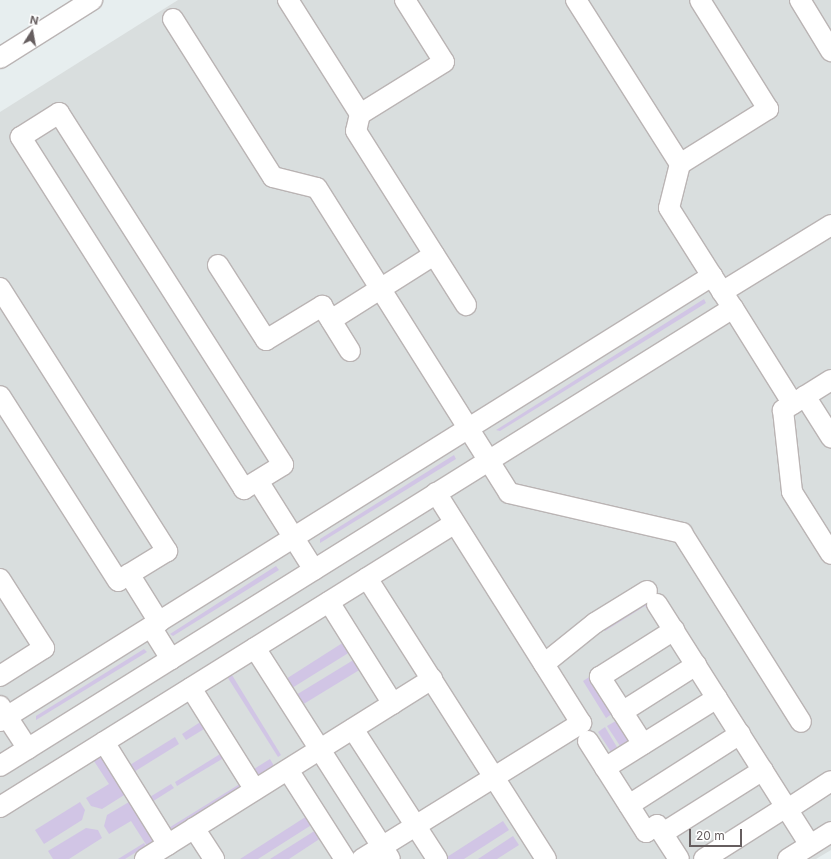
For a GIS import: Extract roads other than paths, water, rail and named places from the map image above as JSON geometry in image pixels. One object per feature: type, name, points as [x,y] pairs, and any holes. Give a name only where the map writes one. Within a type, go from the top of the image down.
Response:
[{"type":"street","points":[[0,58],[92,0]]},
{"type":"street","points":[[288,0],[360,114]]},
{"type":"street","points":[[405,0],[444,62],[360,114],[356,131],[466,306]]},
{"type":"street","points":[[576,0],[680,164]]},
{"type":"street","points":[[700,0],[768,109],[680,164],[669,208],[733,308],[799,400],[831,437]]},
{"type":"street","points":[[800,0],[831,51]]},
{"type":"street","points":[[173,19],[273,177],[317,188],[509,493],[682,533],[801,722]]},
{"type":"street","points":[[59,114],[282,465],[258,481],[244,489],[21,137],[59,114]]},
{"type":"street","points":[[28,749],[2,714],[155,624],[469,428],[717,284],[831,225]]},
{"type":"street","points":[[331,320],[434,255]]},
{"type":"street","points":[[218,265],[266,340],[322,306],[350,351]]},
{"type":"street","points":[[0,288],[167,550],[118,581],[0,396]]},
{"type":"street","points":[[0,766],[733,308]]},
{"type":"street","points":[[831,380],[783,410],[792,492],[831,554]]},
{"type":"street","points":[[258,481],[314,570]]},
{"type":"street","points":[[362,859],[386,853],[416,826],[581,723],[436,494]]},
{"type":"street","points":[[0,807],[455,523]]},
{"type":"street","points":[[129,574],[172,659]]},
{"type":"street","points":[[367,578],[546,859]]},
{"type":"street","points":[[0,579],[44,648],[0,676]]},
{"type":"street","points":[[544,664],[595,623],[652,598],[674,630],[810,845]]},
{"type":"street","points":[[329,602],[393,704]]},
{"type":"street","points":[[643,744],[600,677],[674,630]]},
{"type":"street","points":[[255,648],[386,853]]},
{"type":"street","points":[[622,712],[696,665]]},
{"type":"street","points":[[145,859],[432,679]]},
{"type":"street","points":[[191,688],[255,790]]},
{"type":"street","points":[[605,768],[717,698]]},
{"type":"street","points":[[353,729],[437,859]]},
{"type":"street","points":[[629,805],[740,734]]},
{"type":"street","points":[[588,741],[646,832],[657,825],[679,859]]},
{"type":"street","points":[[104,742],[168,845]]},
{"type":"street","points":[[288,770],[345,859]]},
{"type":"street","points":[[663,833],[763,770]]},
{"type":"street","points":[[704,859],[831,781]]},
{"type":"street","points":[[194,828],[214,859]]},
{"type":"street","points":[[788,859],[831,832]]}]
